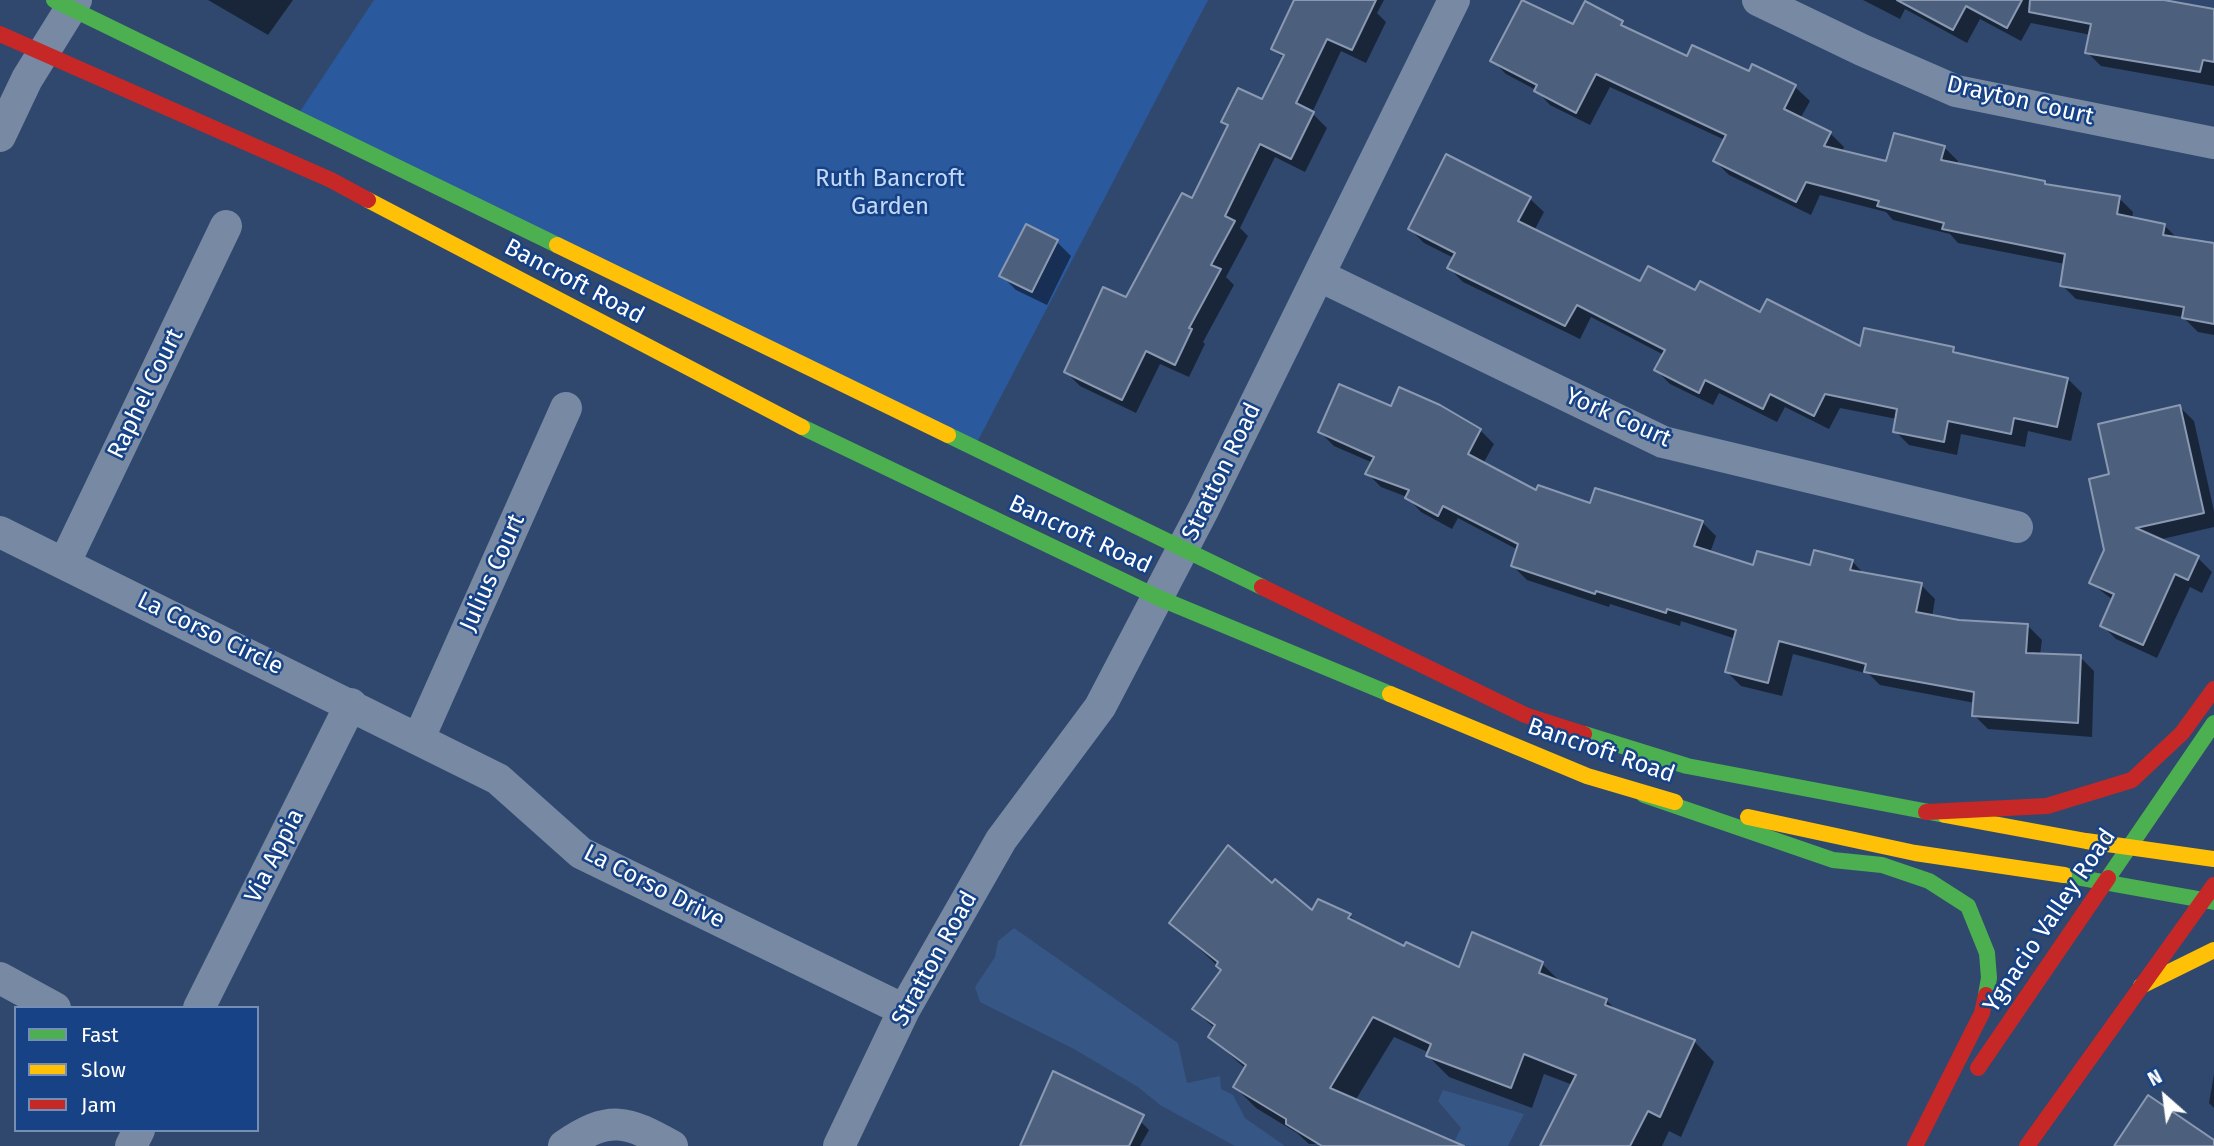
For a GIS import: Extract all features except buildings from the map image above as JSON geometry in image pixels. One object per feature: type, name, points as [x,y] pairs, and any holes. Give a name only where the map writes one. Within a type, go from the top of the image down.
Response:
[{"type":"main road","name":"Bancroft Road","points":[[67,3],[1183,551],[1525,715],[1687,766],[1926,812],[2127,847],[2214,859]]},
{"type":"main road","name":"Bancroft Road","points":[[0,34],[41,55],[331,180],[787,420],[1158,598],[1587,776],[1644,795],[1915,853],[2104,881],[2208,901]]},
{"type":"main road","points":[[1926,812],[2047,806],[2132,780],[2182,733],[2214,689]]},
{"type":"main road","name":"Ygnacio Valley Road","points":[[1972,1077],[2214,723]]},
{"type":"main road","points":[[1644,795],[1833,860],[1882,865],[1929,881],[1968,906],[1987,953],[1989,978],[1982,1013],[1915,1146]]},
{"type":"main road","points":[[2027,1146],[2141,986],[2208,901],[2214,885]]},
{"type":"main road","points":[[2141,986],[2214,950]]},
{"type":"main road","points":[[1926,1146],[1956,1100]]},
{"type":"street","name":"Stratton Road","points":[[839,1146],[904,1010],[1001,840],[1100,707],[1183,551],[1454,0]]},
{"type":"street","name":"Drayton Court","points":[[1758,0],[1956,91],[2214,142]]},
{"type":"street","points":[[0,136],[67,3]]},
{"type":"street","name":"Raphel Court","points":[[65,562],[226,226]]},
{"type":"street","name":"York Court","points":[[1320,276],[1663,442],[2017,527]]},
{"type":"street","name":"Julius Court","points":[[419,738],[566,408]]},
{"type":"street","name":"La Corso Circle","points":[[0,532],[419,738]]},
{"type":"street","name":"Via Appia","points":[[200,1006],[351,704]]},
{"type":"street","name":"La Corso Drive","points":[[419,738],[498,779],[581,853],[904,1010]]},
{"type":"street","points":[[0,978],[51,1006]]},
{"type":"street","points":[[565,1146],[587,1131],[615,1124],[634,1125],[672,1146]]},
{"type":"green space","name":"Ruth Bancroft Garden","points":[[374,0],[1208,0],[974,448],[297,116]]},
{"type":"shaded area","points":[[1014,928],[1178,1043],[1187,1083],[1220,1076],[1221,1089],[1233,1095],[1245,1118],[1285,1146],[1235,1146],[1160,1105],[1138,1087],[1074,1049],[980,1002],[975,987],[995,957],[998,941]]},
{"type":"shaded area","points":[[1443,1090],[1524,1114],[1508,1146],[1452,1146],[1461,1128],[1438,1101]]},
{"type":"traffic: fast","points":[[54,0],[557,245]]},
{"type":"traffic: fast","points":[[802,427],[1159,598],[1390,694]]},
{"type":"traffic: fast","points":[[948,435],[1262,587]]},
{"type":"traffic: fast","points":[[2108,878],[2214,723]]},
{"type":"traffic: fast","points":[[1584,734],[1687,766],[1945,815]]},
{"type":"traffic: fast","points":[[1644,795],[1833,860],[1882,865],[1929,881],[1968,906],[1987,953],[1989,978],[1986,995]]},
{"type":"traffic: fast","points":[[2064,875],[2214,902]]},
{"type":"traffic: slow","points":[[368,200],[802,427]]},
{"type":"traffic: slow","points":[[557,245],[948,435]]},
{"type":"traffic: slow","points":[[1390,694],[1587,776],[1675,802]]},
{"type":"traffic: slow","points":[[1945,815],[2086,841],[2214,859]]},
{"type":"traffic: slow","points":[[1748,817],[1915,853],[2064,875]]},
{"type":"traffic: slow","points":[[2141,986],[2214,950]]},
{"type":"traffic: jam","points":[[0,34],[331,180],[368,200]]},
{"type":"traffic: jam","points":[[1262,587],[1525,715],[1584,734]]},
{"type":"traffic: jam","points":[[1926,812],[2047,806],[2132,780],[2182,733],[2214,689]]},
{"type":"traffic: jam","points":[[1978,1068],[2108,878]]},
{"type":"traffic: jam","points":[[2027,1146],[2214,885]]},
{"type":"traffic: jam","points":[[1915,1146],[1982,1013],[1986,995]]}]
